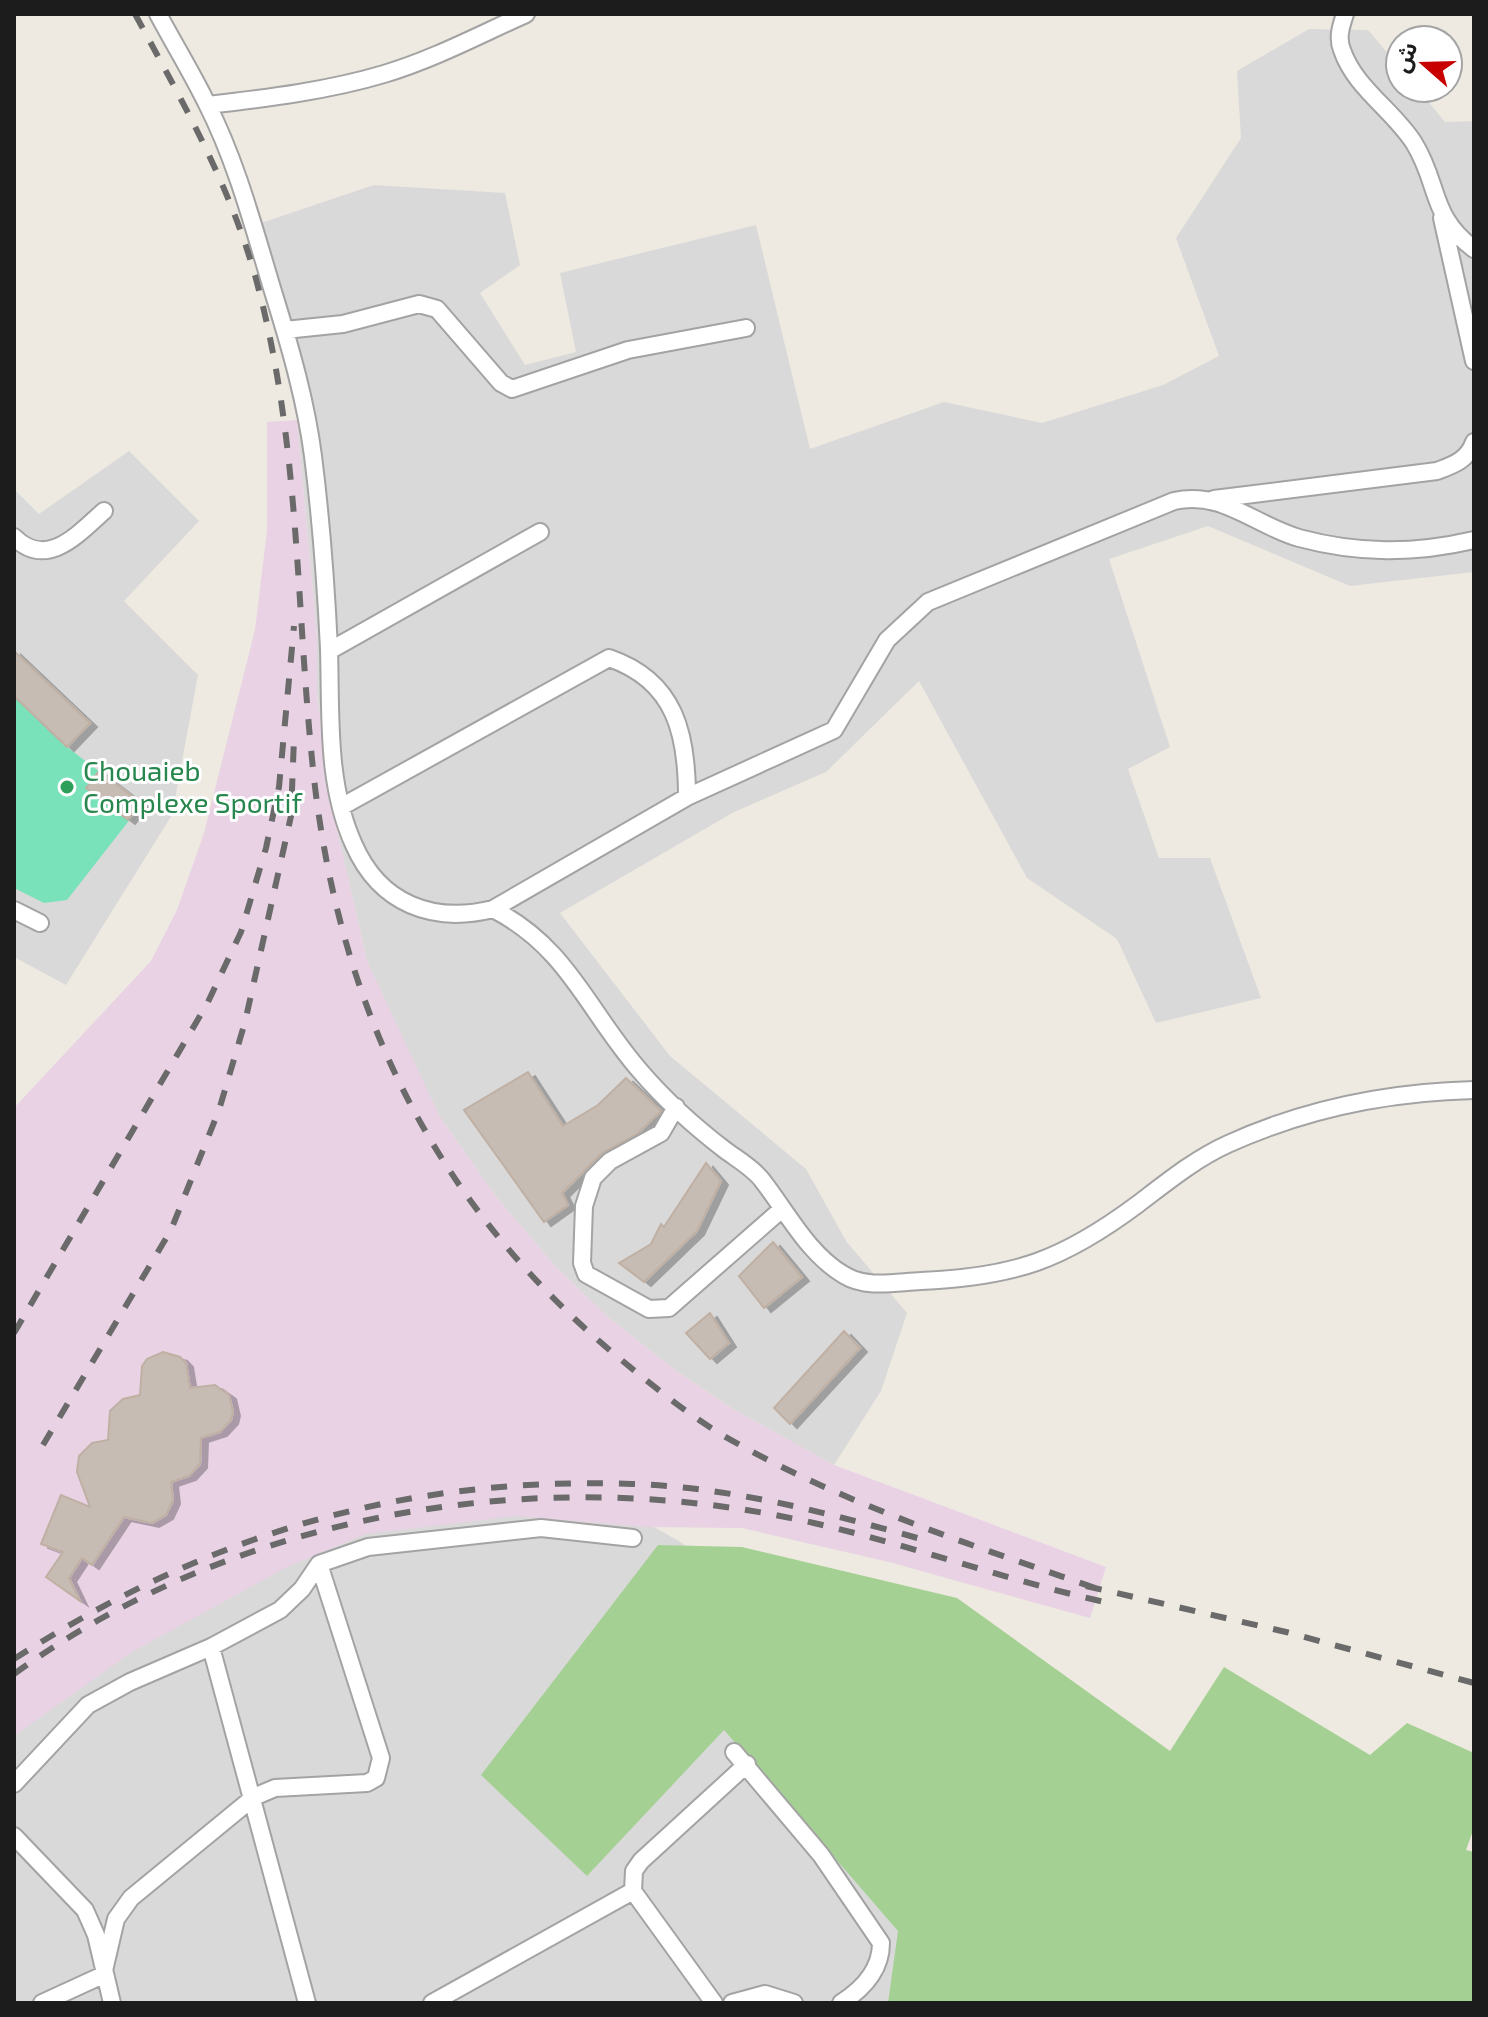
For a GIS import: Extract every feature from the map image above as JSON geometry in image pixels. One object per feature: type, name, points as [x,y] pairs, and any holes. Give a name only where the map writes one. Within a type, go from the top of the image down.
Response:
[{"type":"street","points":[[158,14],[208,105],[246,202],[303,393],[313,458],[329,651],[328,705],[341,807],[354,846],[371,875],[393,895],[423,912],[462,917],[493,909],[687,797],[834,730],[887,640],[928,602],[1174,501],[1214,499],[1437,471],[1458,463],[1471,451],[1474,442]]},
{"type":"street","points":[[208,105],[333,86],[384,74],[457,47],[526,14]]},
{"type":"street","points":[[1345,14],[1339,37],[1347,61],[1358,81],[1413,142],[1442,217],[1474,361]]},
{"type":"street","points":[[1442,217],[1474,249]]},
{"type":"street","points":[[285,330],[343,324],[424,303],[437,309],[501,383],[512,389],[628,350],[746,328]]},
{"type":"street","points":[[1214,499],[1297,537],[1371,552],[1413,551],[1474,540]]},
{"type":"street","points":[[14,537],[32,549],[59,548],[104,511]]},
{"type":"street","points":[[329,651],[540,532]]},
{"type":"street","points":[[341,807],[609,658],[637,672],[667,698],[680,725],[685,748],[687,797]]},
{"type":"street","points":[[493,909],[524,925],[556,956],[640,1071],[676,1107],[760,1177],[819,1256],[846,1277],[876,1284],[969,1279],[1038,1264],[1059,1255],[1135,1206],[1179,1172],[1224,1146],[1273,1125],[1343,1105],[1474,1090]]},
{"type":"street","points":[[14,910],[40,923]]},
{"type":"street","points":[[676,1107],[661,1133],[610,1161],[593,1178],[584,1206],[582,1263],[586,1274],[649,1309],[669,1308],[782,1209]]},
{"type":"street","points":[[14,1784],[88,1705],[130,1682],[211,1647],[280,1610],[302,1589],[319,1564],[368,1547],[541,1528],[633,1538]]},
{"type":"street","points":[[103,1975],[116,1919],[131,1898],[254,1797],[275,1788],[367,1783],[376,1778],[381,1758],[319,1564]]},
{"type":"street","points":[[211,1647],[254,1797],[307,2003]]},
{"type":"street","points":[[734,1752],[821,1855],[881,1943],[881,1958],[873,1974],[841,2003]]},
{"type":"street","points":[[714,2003],[633,1891],[634,1871],[641,1861],[747,1764]]},
{"type":"street","points":[[14,1836],[85,1910],[96,1935],[112,2003]]},
{"type":"street","points":[[432,2003],[633,1891]]},
{"type":"street","points":[[42,2003],[103,1975]]},
{"type":"street","points":[[732,2003],[765,1994],[794,2003]]},
{"type":"shaded area","points":[[1309,29],[1368,30],[1384,49],[1384,104],[1430,104],[1445,122],[1474,121],[1474,572],[1350,586],[1208,526],[1109,559],[1170,747],[1128,769],[1159,858],[1210,858],[1261,998],[1156,1023],[1117,939],[1027,878],[919,681],[826,772],[734,812],[560,913],[670,1056],[806,1169],[846,1241],[907,1313],[881,1391],[834,1465],[733,1409],[675,1370],[609,1318],[556,1267],[497,1198],[440,1117],[402,1038],[367,961],[330,799],[317,694],[317,637],[297,420],[276,327],[246,228],[374,185],[505,193],[520,265],[480,293],[525,365],[576,352],[560,273],[756,225],[810,449],[944,402],[1042,423],[1163,385],[1219,356],[1176,238],[1241,138],[1237,71]]},
{"type":"shaded area","points":[[297,420],[317,637],[317,694],[330,799],[367,961],[440,1117],[497,1198],[556,1267],[609,1318],[675,1370],[733,1409],[834,1465],[1106,1567],[1090,1618],[889,1562],[742,1528],[646,1527],[517,1516],[366,1534],[285,1568],[132,1652],[14,1736],[14,1108],[151,961],[177,910],[204,833],[255,630],[267,531],[267,422]]},
{"type":"shaded area","points":[[129,451],[199,521],[124,601],[198,675],[172,815],[66,985],[14,957],[14,489],[39,514]]},
{"type":"shaded area","points":[[14,1165],[684,1544],[762,1752],[907,1929],[893,2003],[14,2003]]},
{"type":"green space","name":"Chouaieb Complexe Sportif","points":[[14,696],[67,747],[142,804],[67,900],[44,903],[14,888]]},
{"type":"green space","points":[[658,1545],[742,1547],[957,1598],[1170,1751],[1224,1667],[1370,1755],[1407,1723],[1474,1753],[1474,1828],[1466,1850],[1474,1852],[1474,2003],[888,2003],[898,1931],[724,1730],[587,1876],[481,1775]]},
{"type":"building","points":[[14,651],[90,723],[67,747],[14,696]]},
{"type":"building","points":[[99,771],[142,804],[128,820],[86,788]]},
{"type":"building","points":[[528,1072],[563,1126],[598,1105],[626,1078],[661,1111],[637,1134],[602,1153],[562,1193],[568,1205],[544,1222],[464,1110]]},
{"type":"building","points":[[706,1163],[721,1181],[697,1231],[644,1282],[619,1263],[651,1244],[661,1224],[664,1227]]},
{"type":"building","points":[[773,1242],[802,1277],[764,1308],[739,1276]]},
{"type":"building","points":[[710,1313],[729,1343],[710,1359],[686,1333]]},
{"type":"building","points":[[844,1331],[860,1348],[790,1424],[774,1408]]},
{"type":"building","points":[[163,1352],[180,1357],[186,1363],[190,1388],[215,1385],[229,1395],[233,1412],[231,1420],[220,1432],[201,1438],[200,1464],[189,1476],[171,1482],[173,1500],[166,1515],[152,1523],[124,1517],[92,1565],[82,1558],[69,1578],[80,1601],[46,1577],[63,1552],[41,1544],[61,1495],[90,1507],[77,1472],[79,1456],[92,1443],[108,1440],[110,1411],[123,1399],[140,1395],[142,1366],[147,1359]]},
{"type":"railway","points":[[135,14],[218,175],[256,279],[271,343],[290,469],[315,787],[329,872],[349,953],[376,1030],[410,1103],[451,1173],[500,1238],[555,1300],[619,1358],[710,1427],[768,1460],[859,1502],[1095,1588]]},
{"type":"railway","points":[[14,1333],[207,1004],[241,932],[266,848],[279,787],[294,626]]},
{"type":"railway","points":[[43,1445],[171,1230],[219,1110],[245,1022],[291,816],[294,738]]},
{"type":"railway","points":[[14,1659],[86,1616],[160,1578],[233,1547],[309,1522],[386,1503],[465,1491],[547,1484],[632,1484],[707,1490],[782,1504],[928,1541]]},
{"type":"railway","points":[[14,1674],[97,1621],[186,1577],[279,1543],[376,1518],[474,1503],[573,1497],[672,1501],[770,1514],[855,1533],[1109,1603]]},
{"type":"railway","points":[[1086,1586],[1286,1632],[1474,1683]]},
{"type":"place","name":"Chouaieb Complexe Sportif","points":[[67,787]]}]
